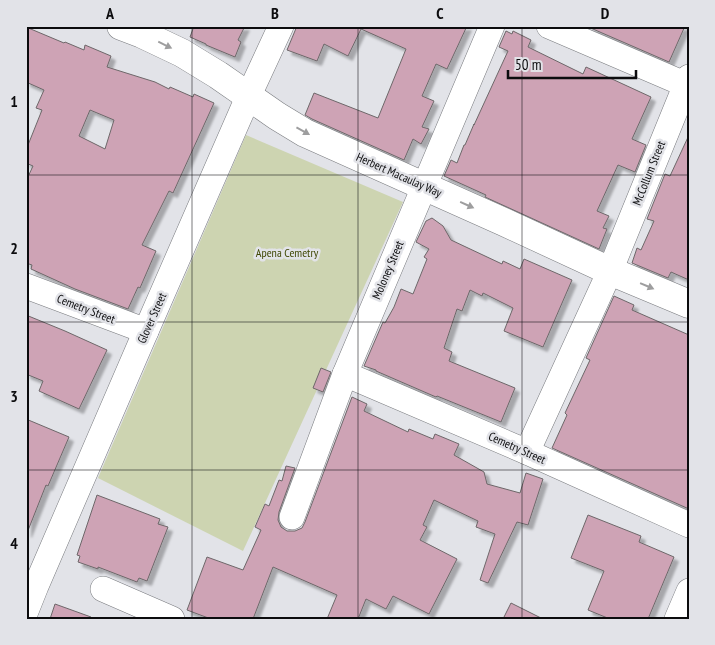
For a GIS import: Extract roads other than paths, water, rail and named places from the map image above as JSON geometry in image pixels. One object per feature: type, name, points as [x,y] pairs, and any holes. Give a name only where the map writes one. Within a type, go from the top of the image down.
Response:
[{"type":"highway","name":"Herbert Macaulay Way","points":[[121,26],[182,53],[305,133],[689,304]]},
{"type":"street","name":"Glover Street","points":[[26,611],[31,584],[282,26]]},
{"type":"street","name":"Moloney Street","points":[[292,517],[345,374],[492,26]]},
{"type":"street","points":[[548,26],[688,82]]},
{"type":"street","name":"McCollum Street","points":[[527,452],[610,270],[688,82]]},
{"type":"street","name":"Cemetry Street","points":[[26,286],[146,331]]},
{"type":"street","name":"Cemetry Street","points":[[345,374],[527,452],[689,525]]},
{"type":"street","points":[[103,589],[163,617]]},
{"type":"street","points":[[677,619],[689,592]]},
{"type":"park label","name":"Apena Cemetry","points":[[287,253]]}]
